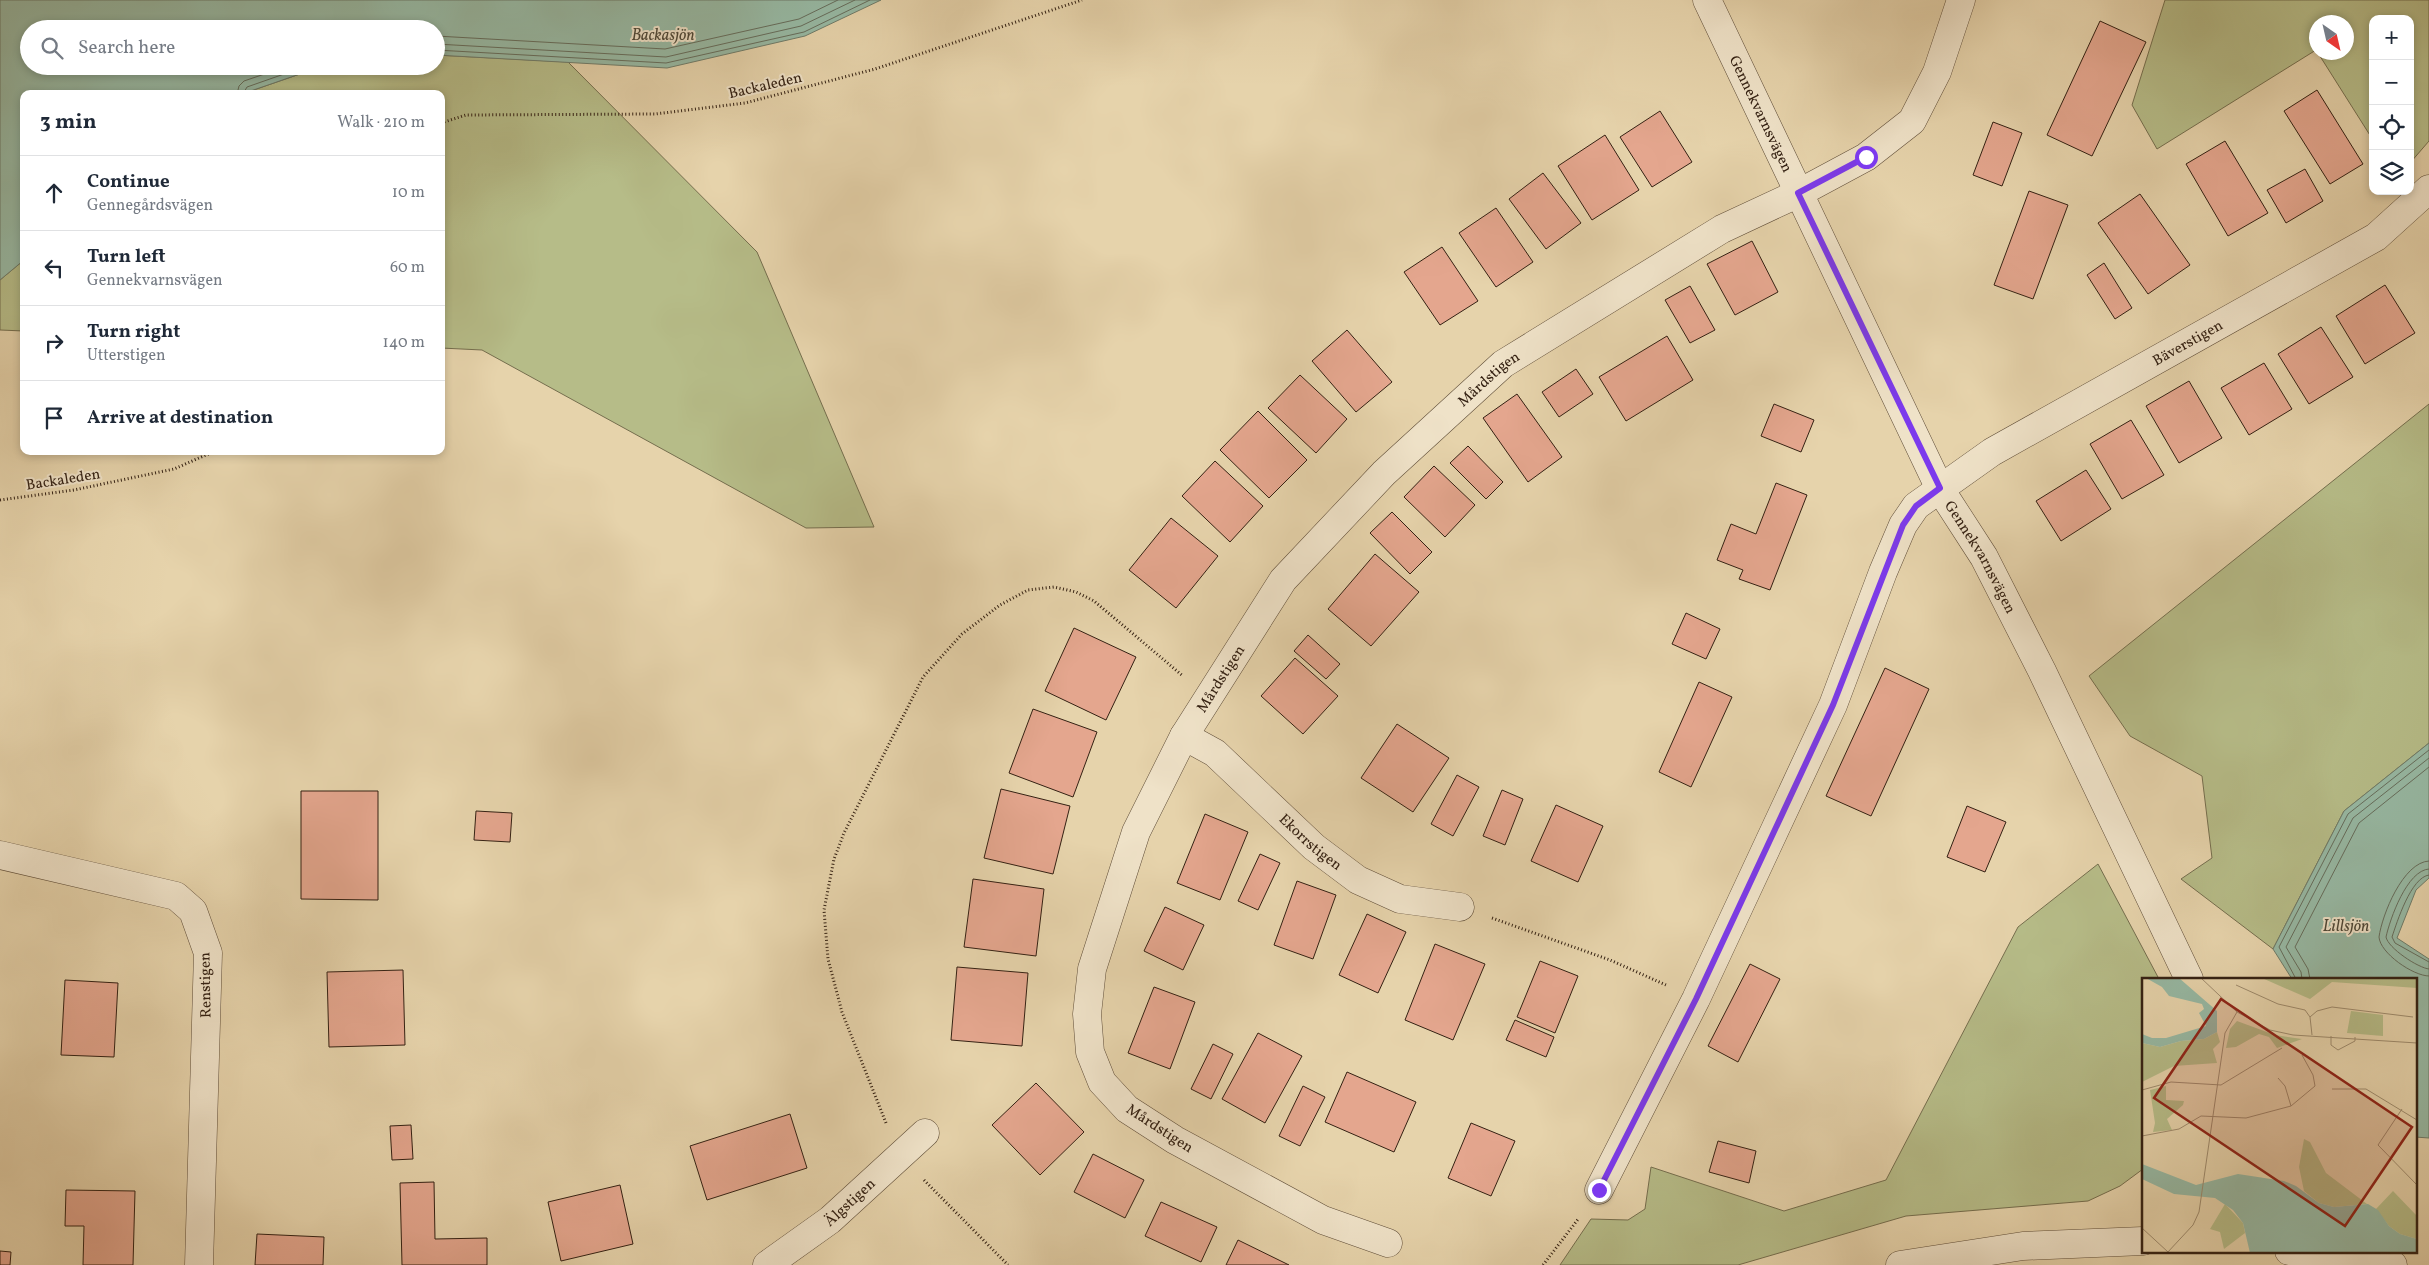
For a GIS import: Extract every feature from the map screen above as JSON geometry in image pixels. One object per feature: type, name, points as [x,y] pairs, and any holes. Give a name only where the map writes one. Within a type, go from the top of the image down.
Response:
[{"type":"street","name":"Gennekvarnsvägen","points":[[1707,0],[1940,488],[1984,557],[2033,654],[2189,978]]},
{"type":"street","name":"Mårdstigen","points":[[1388,1243],[1323,1220],[1167,1135],[1127,1109],[1102,1082],[1090,1052],[1087,1014],[1092,969],[1136,832],[1184,736],[1208,694],[1283,580],[1384,473],[1503,364],[1722,229],[1798,193],[1866,157],[1912,121],[1937,72],[1961,0]]},
{"type":"street","name":"Bäverstigen","points":[[1599,1190],[1696,999],[1833,705],[1903,525],[1916,506],[1992,452],[2376,237],[2429,189]]},
{"type":"street","name":"Ekorrstigen","points":[[1184,736],[1215,753],[1314,848],[1358,880],[1400,898],[1460,907]]},
{"type":"street","name":"Renstigen","points":[[0,855],[176,896],[193,911],[208,953],[199,1265]]},
{"type":"street","name":"Älgstigen","points":[[767,1265],[830,1220],[906,1153],[925,1133]]},
{"type":"street","points":[[1900,1265],[2023,1246],[2142,1241]]},
{"type":"street","points":[[2296,1252],[2393,1265]]},
{"type":"path","name":"Backaleden","points":[[445,122],[466,115],[655,114],[745,103],[875,69],[1082,0]]},
{"type":"path","name":"Backaleden","points":[[0,500],[74,490],[174,469],[205,455]]},
{"type":"path","points":[[1008,1265],[984,1238],[927,1184],[878,1108],[842,1012],[828,959],[824,910],[834,859],[844,833],[923,677],[962,634],[1000,605],[1028,590],[1054,588],[1076,592],[1094,601],[1178,673],[1208,694]]},
{"type":"path","points":[[1460,907],[1610,960],[1696,999]]},
{"type":"path","points":[[1543,1265],[1599,1190]]},
{"type":"shaded area","points":[[2165,0],[2429,0],[2429,141],[2414,158],[2414,15],[2369,15],[2369,134],[2322,60],[2354,60],[2354,15],[2309,15],[2309,54],[2157,149],[2132,105]]},
{"type":"shaded area","points":[[445,55],[568,62],[757,252],[874,527],[806,528],[482,350],[445,348],[445,90],[254,90],[297,75],[445,75]]},
{"type":"shaded area","points":[[20,263],[20,331],[0,330],[0,280]]},
{"type":"shaded area","points":[[2429,404],[2429,743],[2344,811],[2273,949],[2181,879],[2212,858],[2202,776],[2130,736],[2089,676]]},
{"type":"shaded area","points":[[2098,864],[2158,978],[2142,978],[2142,1170],[2120,1186],[2088,1201],[1906,1216],[1738,1265],[1560,1265],[1591,1219],[1628,1220],[1645,1209],[1651,1167],[1784,1211],[1886,1180],[2018,927]]},
{"type":"water","name":"Backasjön","points":[[0,0],[881,0],[805,36],[667,68],[445,56],[445,20],[20,20],[20,75],[297,75],[254,90],[20,90],[20,263],[0,280]]},
{"type":"water","name":"Lillsjön","points":[[2429,743],[2429,878],[2416,890],[2397,938],[2429,959],[2429,1138],[2416,1137],[2416,978],[2291,978],[2273,949],[2344,811]]},
{"type":"building","points":[[2100,21],[2146,42],[2092,156],[2047,135]]},
{"type":"building","points":[[2317,90],[2363,164],[2330,184],[2284,111]]},
{"type":"building","points":[[1660,111],[1692,162],[1652,187],[1620,137]]},
{"type":"building","points":[[1993,122],[2022,133],[2002,186],[1973,175]]},
{"type":"building","points":[[1605,135],[1639,190],[1592,220],[1558,166]]},
{"type":"building","points":[[2225,141],[2268,213],[2228,236],[2186,164]]},
{"type":"building","points":[[2305,169],[2323,201],[2286,223],[2267,190]]},
{"type":"building","points":[[1543,173],[1581,223],[1546,249],[1509,199]]},
{"type":"building","points":[[2029,191],[2068,205],[2033,299],[1994,285]]},
{"type":"building","points":[[2140,194],[2190,265],[2148,294],[2098,223]]},
{"type":"building","points":[[1496,208],[1533,262],[1496,287],[1459,233]]},
{"type":"building","points":[[1752,241],[1778,292],[1735,315],[1707,264]]},
{"type":"building","points":[[1442,247],[1478,301],[1440,325],[1404,272]]},
{"type":"building","points":[[2104,263],[2132,308],[2115,319],[2087,275]]},
{"type":"building","points":[[2385,285],[2415,333],[2365,364],[2336,316]]},
{"type":"building","points":[[1690,286],[1715,330],[1690,343],[1665,300]]},
{"type":"building","points":[[2321,327],[2353,377],[2309,404],[2278,354]]},
{"type":"building","points":[[1347,330],[1392,382],[1356,412],[1312,361]]},
{"type":"building","points":[[1667,336],[1693,380],[1626,421],[1599,377]]},
{"type":"building","points":[[2264,363],[2292,409],[2249,435],[2221,388]]},
{"type":"building","points":[[1576,369],[1593,394],[1559,417],[1542,392]]},
{"type":"building","points":[[1300,375],[1347,419],[1316,453],[1268,408]]},
{"type":"building","points":[[2189,381],[2222,438],[2179,463],[2146,406]]},
{"type":"building","points":[[1517,394],[1562,457],[1528,482],[1483,418]]},
{"type":"building","points":[[1774,404],[1814,420],[1801,452],[1761,436]]},
{"type":"building","points":[[1258,411],[1307,460],[1269,498],[1220,450]]},
{"type":"building","points":[[2131,420],[2164,475],[2122,499],[2090,444]]},
{"type":"building","points":[[1468,446],[1503,482],[1486,499],[1450,463]]},
{"type":"building","points":[[1215,461],[1263,506],[1230,542],[1182,496]]},
{"type":"building","points":[[1434,466],[1475,505],[1445,537],[1404,497]]},
{"type":"building","points":[[2086,470],[2111,509],[2061,541],[2036,501]]},
{"type":"building","points":[[1776,483],[1807,495],[1770,590],[1739,579],[1743,570],[1717,560],[1731,524],[1756,534]]},
{"type":"building","points":[[1392,512],[1432,552],[1410,574],[1370,533]]},
{"type":"building","points":[[1171,518],[1218,556],[1176,608],[1129,570]]},
{"type":"building","points":[[1375,554],[1419,592],[1371,646],[1328,609]]},
{"type":"building","points":[[1686,613],[1720,629],[1706,659],[1672,644]]},
{"type":"building","points":[[1074,628],[1136,657],[1106,720],[1045,691]]},
{"type":"building","points":[[1308,635],[1340,664],[1326,679],[1294,651]]},
{"type":"building","points":[[1295,658],[1338,696],[1303,734],[1261,696]]},
{"type":"building","points":[[1885,668],[1929,689],[1871,816],[1826,796]]},
{"type":"building","points":[[1699,682],[1732,697],[1691,787],[1659,772]]},
{"type":"building","points":[[1033,709],[1097,732],[1073,797],[1009,773]]},
{"type":"building","points":[[1397,724],[1449,758],[1413,812],[1361,778]]},
{"type":"building","points":[[1457,775],[1479,787],[1453,836],[1431,824]]},
{"type":"building","points":[[1001,789],[1070,806],[1053,874],[984,858]]},
{"type":"building","points":[[1502,790],[1523,799],[1505,845],[1483,836]]},
{"type":"building","points":[[301,791],[378,791],[378,900],[301,899]]},
{"type":"building","points":[[1556,805],[1603,826],[1578,882],[1531,861]]},
{"type":"building","points":[[1967,806],[2006,822],[1985,872],[1947,857]]},
{"type":"building","points":[[476,811],[512,813],[510,842],[474,840]]},
{"type":"building","points":[[1205,814],[1248,832],[1220,900],[1177,883]]},
{"type":"building","points":[[1260,854],[1280,863],[1258,910],[1238,901]]},
{"type":"building","points":[[973,879],[1044,889],[1036,956],[964,947]]},
{"type":"building","points":[[1297,881],[1336,895],[1313,959],[1274,945]]},
{"type":"building","points":[[1165,907],[1204,925],[1183,970],[1144,951]]},
{"type":"building","points":[[1367,914],[1406,932],[1378,993],[1339,975]]},
{"type":"building","points":[[1435,944],[1485,964],[1453,1040],[1405,1020]]},
{"type":"building","points":[[1540,961],[1578,976],[1555,1033],[1517,1017]]},
{"type":"building","points":[[1750,964],[1780,979],[1738,1062],[1708,1046]]},
{"type":"building","points":[[957,967],[1028,973],[1022,1046],[951,1040]]},
{"type":"building","points":[[403,970],[405,1045],[329,1047],[327,972]]},
{"type":"building","points":[[65,980],[118,983],[114,1057],[61,1055]]},
{"type":"building","points":[[1154,987],[1195,1002],[1170,1069],[1128,1053]]},
{"type":"building","points":[[1515,1020],[1554,1037],[1546,1057],[1506,1040]]},
{"type":"building","points":[[1258,1033],[1302,1056],[1265,1123],[1222,1099]]},
{"type":"building","points":[[1213,1044],[1233,1054],[1211,1099],[1191,1089]]},
{"type":"building","points":[[1347,1072],[1416,1102],[1394,1152],[1325,1122]]},
{"type":"building","points":[[1036,1083],[1084,1132],[1040,1175],[992,1125]]},
{"type":"building","points":[[1303,1086],[1325,1097],[1300,1146],[1279,1136]]},
{"type":"building","points":[[790,1114],[807,1168],[707,1200],[690,1146]]},
{"type":"building","points":[[1471,1123],[1515,1141],[1491,1196],[1448,1178]]},
{"type":"building","points":[[411,1125],[413,1159],[392,1160],[390,1126]]},
{"type":"building","points":[[1718,1141],[1756,1151],[1749,1183],[1709,1172]]},
{"type":"building","points":[[1093,1154],[1144,1180],[1125,1218],[1074,1192]]},
{"type":"building","points":[[434,1182],[435,1239],[487,1238],[487,1265],[402,1265],[400,1183]]},
{"type":"building","points":[[620,1185],[633,1244],[561,1261],[548,1202]]},
{"type":"building","points":[[66,1190],[135,1191],[133,1265],[83,1265],[84,1226],[65,1226]]},
{"type":"building","points":[[1161,1202],[1217,1227],[1201,1262],[1145,1236]]},
{"type":"building","points":[[257,1234],[324,1237],[323,1265],[255,1265]]},
{"type":"building","points":[[1238,1240],[1289,1265],[1226,1265]]},
{"type":"building","points":[[0,1251],[11,1252],[10,1265],[0,1265]]},
{"type":"route","points":[[1599,1190],[1696,999],[1833,705],[1883,572],[1903,525],[1916,506],[1940,488],[1798,193],[1866,157]]}]
